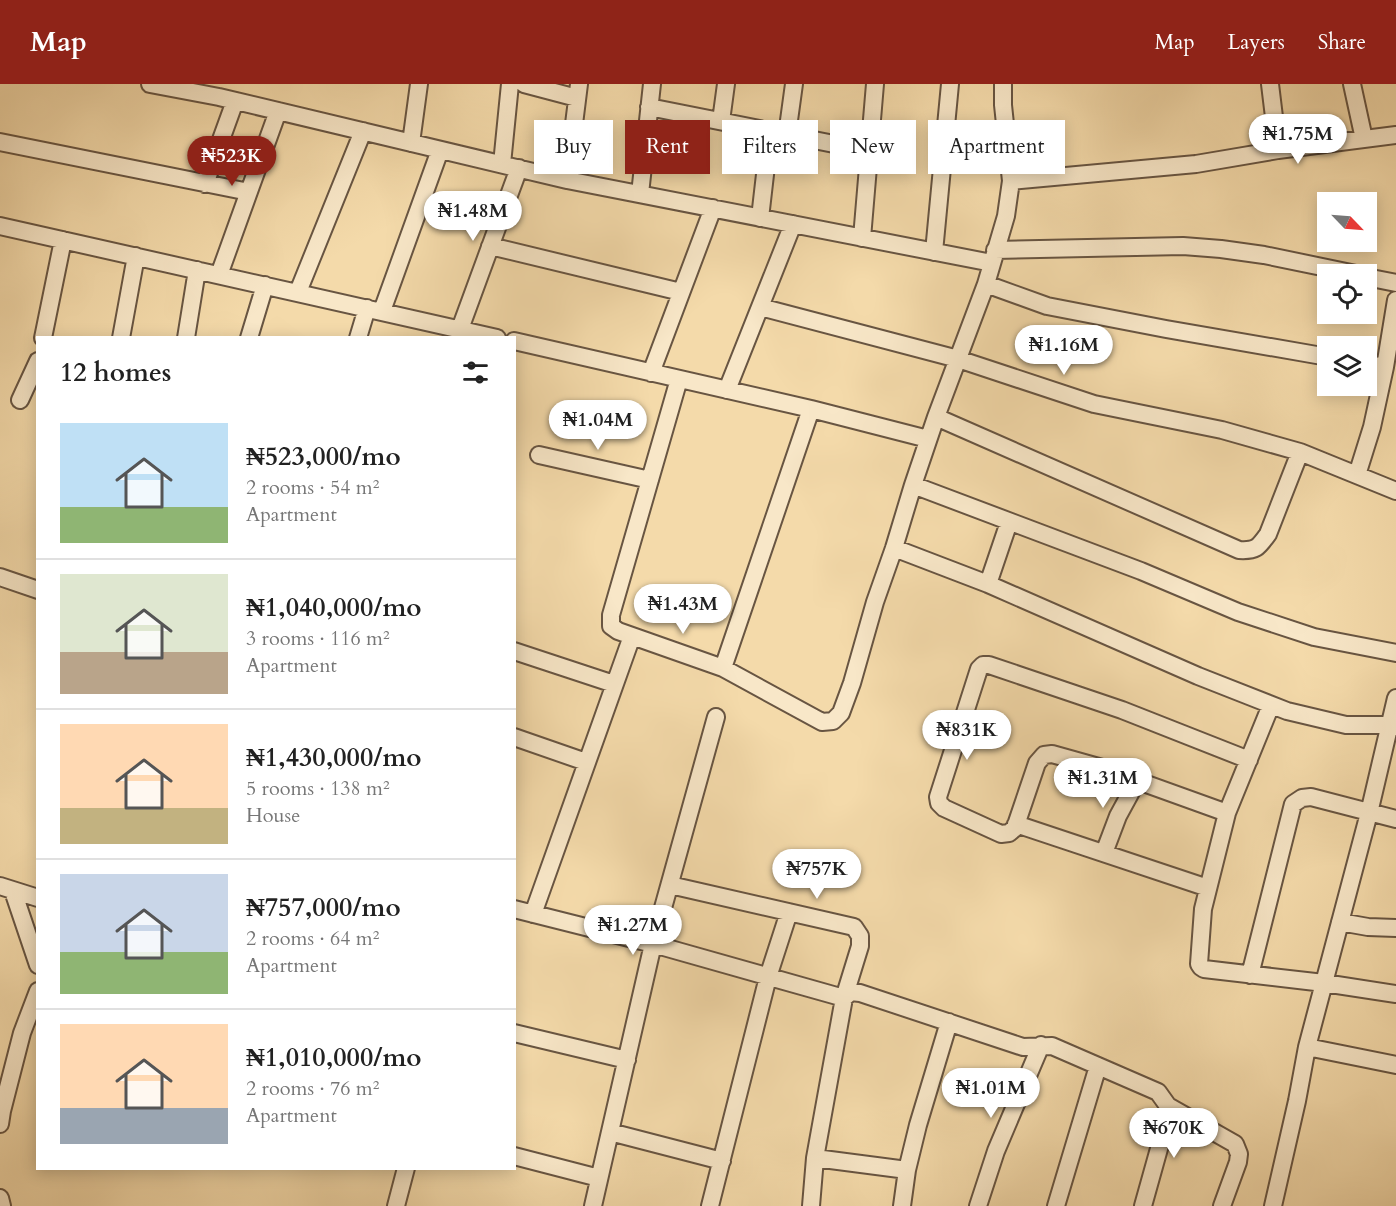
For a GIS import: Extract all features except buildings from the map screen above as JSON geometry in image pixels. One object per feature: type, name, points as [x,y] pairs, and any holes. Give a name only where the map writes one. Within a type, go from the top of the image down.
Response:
[{"type":"street","points":[[150,84],[235,101],[567,180],[934,252],[994,257],[1183,246],[1264,255],[1317,266]]},
{"type":"street","points":[[411,143],[419,84]]},
{"type":"street","points":[[502,164],[510,84]]},
{"type":"street","points":[[524,84],[578,91],[567,180]]},
{"type":"street","points":[[640,194],[651,84]]},
{"type":"street","points":[[649,107],[721,121],[726,84]]},
{"type":"street","points":[[783,120],[794,84]]},
{"type":"street","points":[[872,120],[875,84]]},
{"type":"street","points":[[934,252],[950,84]]},
{"type":"street","points":[[679,380],[611,615],[611,626],[630,641],[723,668],[822,722],[833,721],[841,713],[848,693],[928,439],[986,284],[1006,216],[1011,181],[1004,84]]},
{"type":"street","points":[[1270,84],[1278,150]]},
{"type":"street","points":[[1352,84],[1364,139]]},
{"type":"street","points":[[205,183],[235,101]]},
{"type":"street","points":[[219,275],[278,111]]},
{"type":"street","points":[[298,292],[363,131]]},
{"type":"street","points":[[1011,181],[1196,164],[1278,150],[1396,135]]},
{"type":"street","points":[[0,142],[249,192]]},
{"type":"street","points":[[359,336],[375,309],[440,150]]},
{"type":"street","points":[[460,329],[519,168]]},
{"type":"street","points":[[760,218],[770,174]]},
{"type":"street","points":[[862,238],[867,174]]},
{"type":"street","points":[[651,373],[713,208]]},
{"type":"street","points":[[727,390],[793,224]]},
{"type":"street","points":[[0,226],[489,336]]},
{"type":"street","points":[[44,336],[63,240]]},
{"type":"street","points":[[490,246],[681,292]]},
{"type":"street","points":[[121,336],[136,256]]},
{"type":"street","points":[[186,336],[197,270]]},
{"type":"street","points":[[1377,279],[1396,283]]},
{"type":"street","points":[[986,284],[1047,306],[1317,355]]},
{"type":"street","points":[[250,336],[265,285]]},
{"type":"street","points":[[1357,475],[1372,427],[1396,302]]},
{"type":"street","points":[[760,307],[958,359],[1094,404],[1211,428],[1300,452],[1396,491]]},
{"type":"street","points":[[516,341],[811,409],[928,439]]},
{"type":"street","points":[[20,400],[36,365]]},
{"type":"street","points":[[1377,366],[1385,367]]},
{"type":"street","points":[[723,668],[811,409]]},
{"type":"street","points":[[936,417],[1239,550],[1251,551],[1260,546],[1268,534],[1300,452]]},
{"type":"street","points":[[539,455],[650,480]]},
{"type":"street","points":[[913,485],[1141,571],[1238,612],[1314,637],[1396,653]]},
{"type":"street","points":[[988,584],[1009,522]]},
{"type":"street","points":[[894,548],[988,584],[1198,676],[1287,711],[1346,725],[1393,726]]},
{"type":"street","points":[[0,577],[36,589]]},
{"type":"street","points":[[533,914],[630,641]]},
{"type":"street","points":[[516,652],[616,678]]},
{"type":"street","points":[[1227,813],[1102,768],[1052,754],[1044,755],[1037,763],[1015,828],[1009,833],[1001,834],[944,807],[939,803],[938,796],[979,669],[983,665],[989,665],[1122,710],[1249,760]]},
{"type":"street","points":[[1274,1202],[1307,1047],[1393,726],[1396,698]]},
{"type":"street","points":[[1271,705],[1227,813],[1203,909],[1199,964],[1204,969],[1396,994]]},
{"type":"street","points":[[593,1206],[653,944],[716,717]]},
{"type":"street","points":[[516,738],[586,762]]},
{"type":"street","points":[[1104,853],[1118,816],[1137,781]]},
{"type":"street","points":[[1250,975],[1293,804],[1302,798],[1311,797],[1396,819]]},
{"type":"street","points":[[1016,824],[1208,888]]},
{"type":"street","points":[[670,885],[854,927],[861,936],[844,998],[815,1158],[811,1206]]},
{"type":"street","points":[[7,888],[36,897]]},
{"type":"street","points":[[7,888],[36,959]]},
{"type":"street","points":[[516,910],[653,944],[844,998]]},
{"type":"street","points":[[710,1206],[768,977],[789,912]]},
{"type":"street","points":[[1340,922],[1368,927],[1396,928]]},
{"type":"street","points":[[844,998],[851,992],[860,993],[1023,1047],[1052,1046],[1158,1092],[1168,1106],[1235,1144],[1239,1154],[1238,1162],[1222,1206]]},
{"type":"street","points":[[0,1124],[6,1070],[36,997]]},
{"type":"street","points":[[902,1206],[918,1125],[949,1022]]},
{"type":"street","points":[[516,1033],[627,1060]]},
{"type":"street","points":[[978,1206],[996,1150],[1041,1045]]},
{"type":"street","points":[[1307,1047],[1396,1065]]},
{"type":"street","points":[[1056,1206],[1098,1066]]},
{"type":"street","points":[[1143,1206],[1167,1120],[1168,1106]]},
{"type":"street","points":[[610,1132],[722,1161]]},
{"type":"street","points":[[516,1157],[599,1178]]},
{"type":"street","points":[[815,1158],[908,1170]]},
{"type":"street","points":[[396,1206],[405,1170]]},
{"type":"street","points":[[0,1198],[2,1206]]}]
